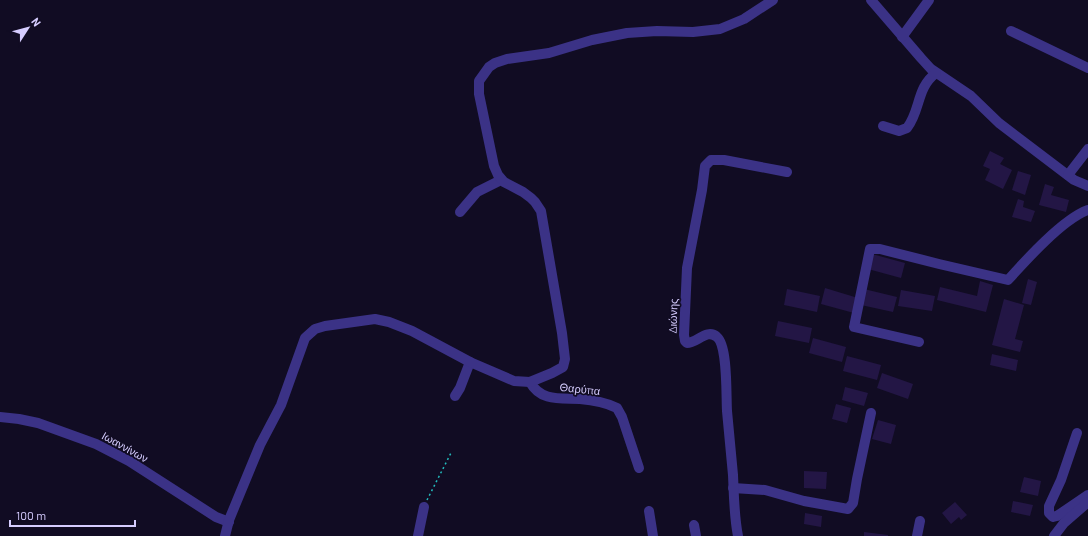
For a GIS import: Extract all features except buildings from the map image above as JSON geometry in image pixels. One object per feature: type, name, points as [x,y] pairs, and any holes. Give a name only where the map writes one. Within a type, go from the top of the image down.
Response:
[{"type":"street","points":[[225,536],[229,522],[260,445],[281,405],[305,338],[315,329],[325,326],[375,319],[389,322],[412,331],[470,362],[514,381],[530,382],[563,367],[565,359],[562,333],[541,211],[531,198],[501,180],[494,166],[479,94],[479,81],[489,67],[495,63],[507,59],[549,53],[592,40],[627,33],[657,31],[693,32],[720,29],[744,19],[773,0]]},
{"type":"street","points":[[871,0],[902,37],[936,73],[971,96],[999,122],[1068,175],[1081,184],[1088,186]]},
{"type":"street","points":[[902,37],[929,0]]},
{"type":"street","points":[[1011,31],[1088,68]]},
{"type":"street","points":[[883,126],[899,131],[907,128],[912,120],[923,87],[936,73]]},
{"type":"street","points":[[1068,175],[1088,149]]},
{"type":"street","name":"Διώνης","points":[[738,536],[735,522],[723,349],[720,340],[713,334],[705,336],[692,343],[687,343],[685,341],[687,268],[701,196],[705,166],[709,161],[714,159],[724,160],[787,172]]},
{"type":"street","points":[[460,212],[477,192],[501,180]]},
{"type":"street","points":[[919,342],[854,327],[870,249],[880,249],[1008,280],[1041,246],[1066,224],[1074,217],[1088,210]]},
{"type":"street","points":[[455,396],[460,388],[470,362]]},
{"type":"street","name":"Θαρύπα","points":[[530,382],[537,391],[548,397],[592,400],[617,408],[622,417],[638,468]]},
{"type":"street","points":[[733,488],[765,490],[804,501],[848,510],[854,503],[857,479],[872,413]]},
{"type":"street","name":"Ιωαννίνων","points":[[0,417],[19,419],[38,424],[96,444],[119,455],[210,513],[229,522]]},
{"type":"street","points":[[1077,433],[1064,473],[1049,506],[1049,513],[1053,517],[1057,516],[1088,495]]},
{"type":"street","points":[[1054,536],[1064,523],[1088,502]]},
{"type":"street","points":[[418,536],[424,507]]},
{"type":"street","points":[[648,511],[653,536]]},
{"type":"street","points":[[917,536],[920,521]]},
{"type":"street","points":[[694,525],[696,536]]},
{"type":"path","points":[[424,507],[452,452]]}]
